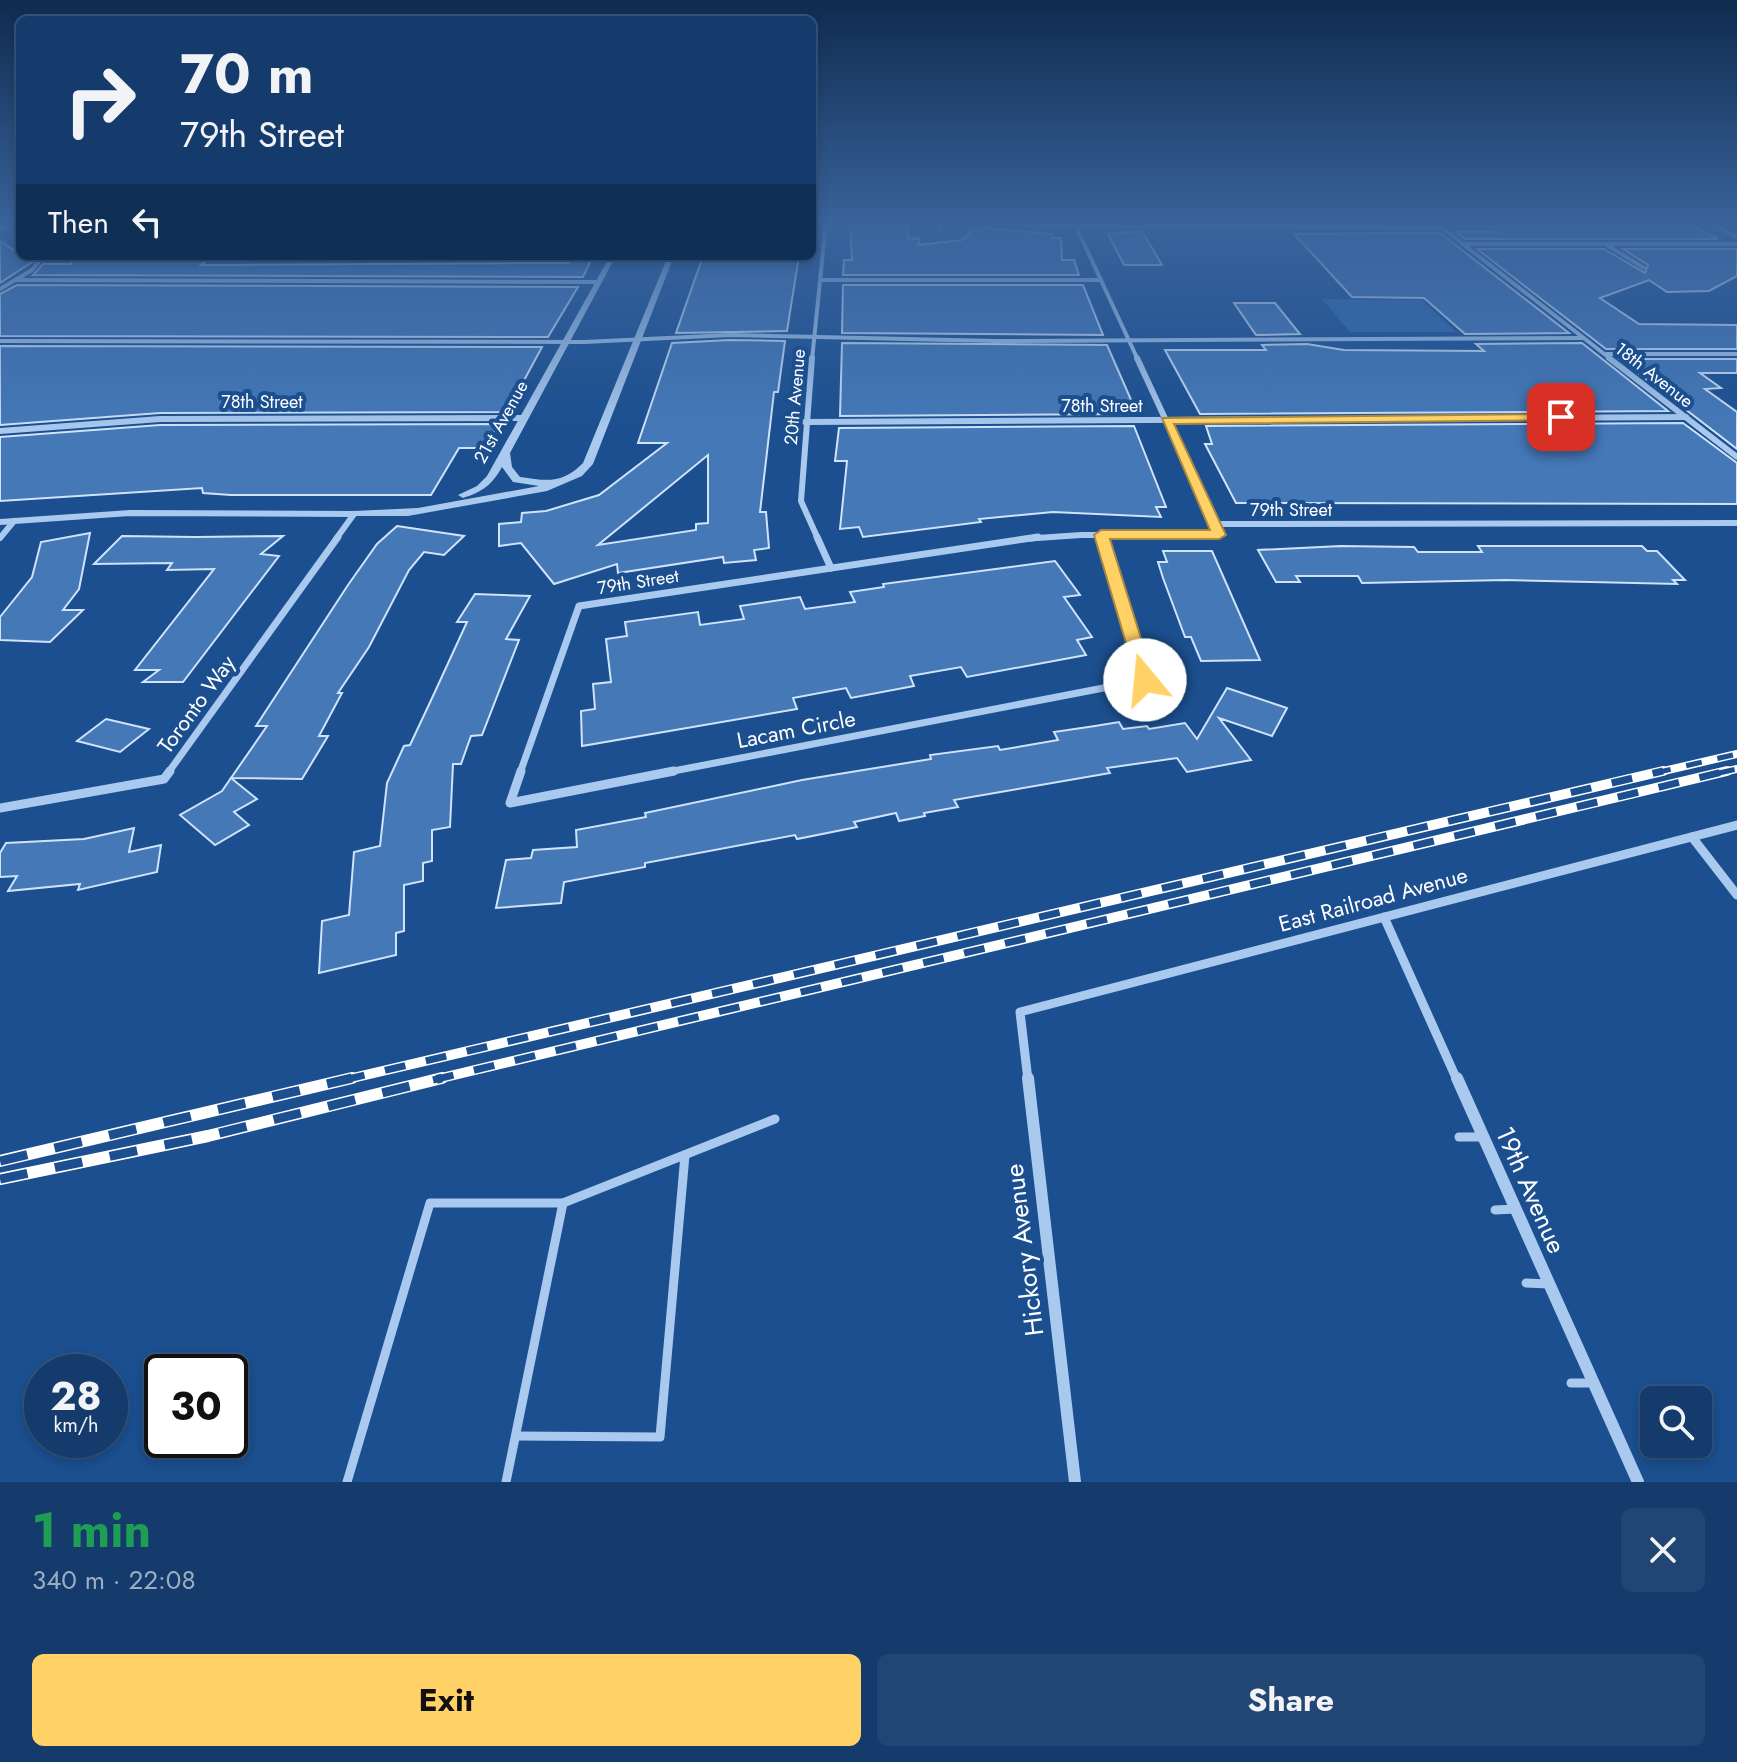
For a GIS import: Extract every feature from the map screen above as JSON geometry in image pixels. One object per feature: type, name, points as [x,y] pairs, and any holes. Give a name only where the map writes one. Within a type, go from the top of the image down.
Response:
[{"type":"street","name":"21st Avenue","points":[[354,514],[408,513],[481,488],[491,478],[594,291]]},
{"type":"street","points":[[408,513],[547,488],[566,481],[588,464],[656,291]]},
{"type":"street","name":"20th Avenue","points":[[819,291],[805,422],[801,501],[831,568]]},
{"type":"street","points":[[1106,291],[1214,524]]},
{"type":"street","name":"18th Avenue","points":[[1523,291],[1737,457]]},
{"type":"street","points":[[0,341],[566,342],[730,335],[983,341],[1583,338]]},
{"type":"street","points":[[1604,354],[1737,354]]},
{"type":"street","name":"78th Street","points":[[805,422],[1686,417]]},
{"type":"street","name":"78th Street","points":[[0,431],[173,418],[524,418]]},
{"type":"street","points":[[505,453],[507,467],[517,480],[537,483],[566,481]]},
{"type":"street","points":[[0,522],[130,513],[354,514]]},
{"type":"street","name":"Toronto Way","points":[[0,808],[164,779],[354,514]]},
{"type":"street","points":[[0,538],[14,520]]},
{"type":"street","name":"79th Street","points":[[579,606],[1035,537],[1219,535],[1214,524],[1737,523]]},
{"type":"street","name":"Lacam Circle","points":[[579,606],[510,803],[1145,680],[1101,535]]},
{"type":"street","name":"East Railroad Avenue","points":[[1020,1012],[1737,825]]},
{"type":"street","points":[[1692,837],[1737,895]]},
{"type":"street","name":"19th Avenue","points":[[1384,917],[1638,1482]]},
{"type":"street","name":"Hickory Avenue","points":[[1020,1012],[1075,1482]]},
{"type":"lane","points":[[347,1482],[430,1203],[563,1203],[775,1119]]},
{"type":"lane","points":[[1459,1137],[1483,1137]]},
{"type":"lane","points":[[516,1436],[660,1437],[685,1155]]},
{"type":"lane","points":[[506,1482],[563,1203]]},
{"type":"lane","points":[[1495,1210],[1515,1209]]},
{"type":"lane","points":[[1526,1283],[1549,1284]]},
{"type":"lane","points":[[1571,1383],[1593,1383]]},
{"type":"shaded area","points":[[1322,299],[1422,300],[1456,332],[1350,332]]},
{"type":"building","points":[[5,291],[576,291],[548,337],[0,336],[0,294]]},
{"type":"building","points":[[691,291],[793,291],[787,331],[676,333]]},
{"type":"building","points":[[843,291],[1085,291],[1103,335],[842,333]]},
{"type":"building","points":[[1347,291],[1515,291],[1569,333],[1465,334],[1424,298],[1352,297]]},
{"type":"building","points":[[1531,291],[1619,291],[1600,298],[1639,324],[1737,325],[1737,349],[1606,349]]},
{"type":"building","points":[[1234,303],[1275,303],[1300,334],[1256,335]]},
{"type":"building","points":[[785,341],[778,392],[774,392],[760,512],[766,512],[769,548],[754,550],[756,560],[724,563],[723,557],[618,573],[617,564],[554,584],[521,543],[499,546],[499,524],[521,522],[522,513],[546,511],[599,495],[667,443],[638,443],[672,343]],"holes":[[[708,455],[708,523],[696,524],[696,530],[598,545]]]},
{"type":"building","points":[[842,343],[1107,345],[1132,402],[1125,402],[1130,414],[840,416]]},
{"type":"building","points":[[1582,343],[1668,411],[1200,414],[1165,350],[1266,350],[1262,345],[1307,344],[1344,350],[1484,351],[1476,344]]},
{"type":"building","points":[[0,346],[542,347],[507,412],[160,413],[0,425]]},
{"type":"building","points":[[1620,359],[1737,359],[1737,373],[1700,373],[1721,388],[1705,389],[1737,412],[1737,449]]},
{"type":"building","points":[[1683,423],[1737,463],[1737,504],[1236,503],[1205,444],[1212,444],[1206,426]]},
{"type":"building","points":[[499,424],[485,448],[459,448],[431,495],[231,495],[203,493],[202,488],[0,501],[0,437],[160,425]]},
{"type":"building","points":[[1134,426],[1166,507],[1156,507],[1161,517],[1053,512],[979,519],[981,522],[863,537],[859,527],[840,529],[847,461],[835,461],[839,428]]},
{"type":"building","points":[[397,526],[464,536],[444,555],[424,552],[409,570],[369,647],[338,693],[342,693],[319,736],[328,736],[302,779],[231,778],[267,726],[256,726],[348,585],[377,544]]},
{"type":"building","points":[[90,533],[79,589],[63,610],[83,610],[50,642],[0,640],[0,617],[32,577],[41,542]]},
{"type":"building","points":[[122,536],[283,536],[261,554],[279,556],[183,682],[143,682],[159,670],[135,670],[214,569],[167,570],[172,563],[94,564]]},
{"type":"building","points":[[1341,546],[1414,547],[1418,552],[1482,552],[1478,546],[1642,546],[1647,551],[1657,551],[1685,580],[1673,580],[1677,584],[1506,580],[1362,583],[1358,576],[1296,576],[1300,582],[1276,582],[1258,550]]},
{"type":"building","points":[[1163,551],[1212,551],[1260,660],[1201,661],[1191,637],[1185,637],[1163,578],[1158,562],[1167,562]]},
{"type":"building","points":[[1055,561],[1080,595],[1064,597],[1092,637],[1077,640],[1086,655],[967,677],[961,667],[910,676],[914,686],[851,698],[846,688],[793,698],[797,709],[582,746],[581,711],[595,709],[593,684],[611,682],[606,639],[627,636],[625,622],[698,612],[700,625],[744,619],[740,606],[800,597],[805,609],[855,602],[850,592],[884,587],[883,584]]},
{"type":"building","points":[[475,594],[530,596],[506,639],[519,640],[482,735],[471,736],[461,764],[453,764],[450,827],[432,830],[432,861],[423,863],[423,881],[404,885],[404,931],[396,933],[396,955],[319,973],[322,921],[349,915],[354,852],[380,846],[387,783],[404,746],[410,745],[433,696],[467,622],[457,622]]},
{"type":"building","points":[[1227,688],[1287,708],[1272,736],[1219,718],[1251,760],[1187,772],[1177,758],[1107,768],[1110,773],[954,800],[958,807],[924,813],[925,816],[899,821],[896,813],[854,822],[857,827],[797,839],[795,835],[645,863],[645,867],[564,882],[561,903],[496,908],[506,860],[531,858],[533,850],[577,847],[576,830],[646,817],[645,813],[802,780],[931,759],[930,755],[998,746],[1000,750],[1058,740],[1054,732],[1119,722],[1123,729],[1147,726],[1149,729],[1185,723],[1197,739]]},
{"type":"building","points":[[106,719],[149,729],[120,752],[77,741]]},
{"type":"building","points":[[231,778],[257,799],[234,812],[249,825],[215,845],[180,815],[222,791]]},
{"type":"building","points":[[134,828],[129,852],[161,845],[157,872],[78,890],[80,884],[8,891],[17,876],[0,877],[0,853],[6,843],[84,839]]},
{"type":"railway","points":[[1655,773],[1737,754]]},
{"type":"railway","points":[[1719,773],[1737,769]]},
{"type":"railway","points":[[344,1080],[1663,771]]},
{"type":"railway","points":[[433,1080],[1727,771]]},
{"type":"railway","points":[[0,1161],[352,1078]]},
{"type":"railway","points":[[0,1179],[208,1136],[442,1078]]},
{"type":"route","points":[[1145,680],[1101,535],[1219,535],[1166,420],[1561,417]]}]
